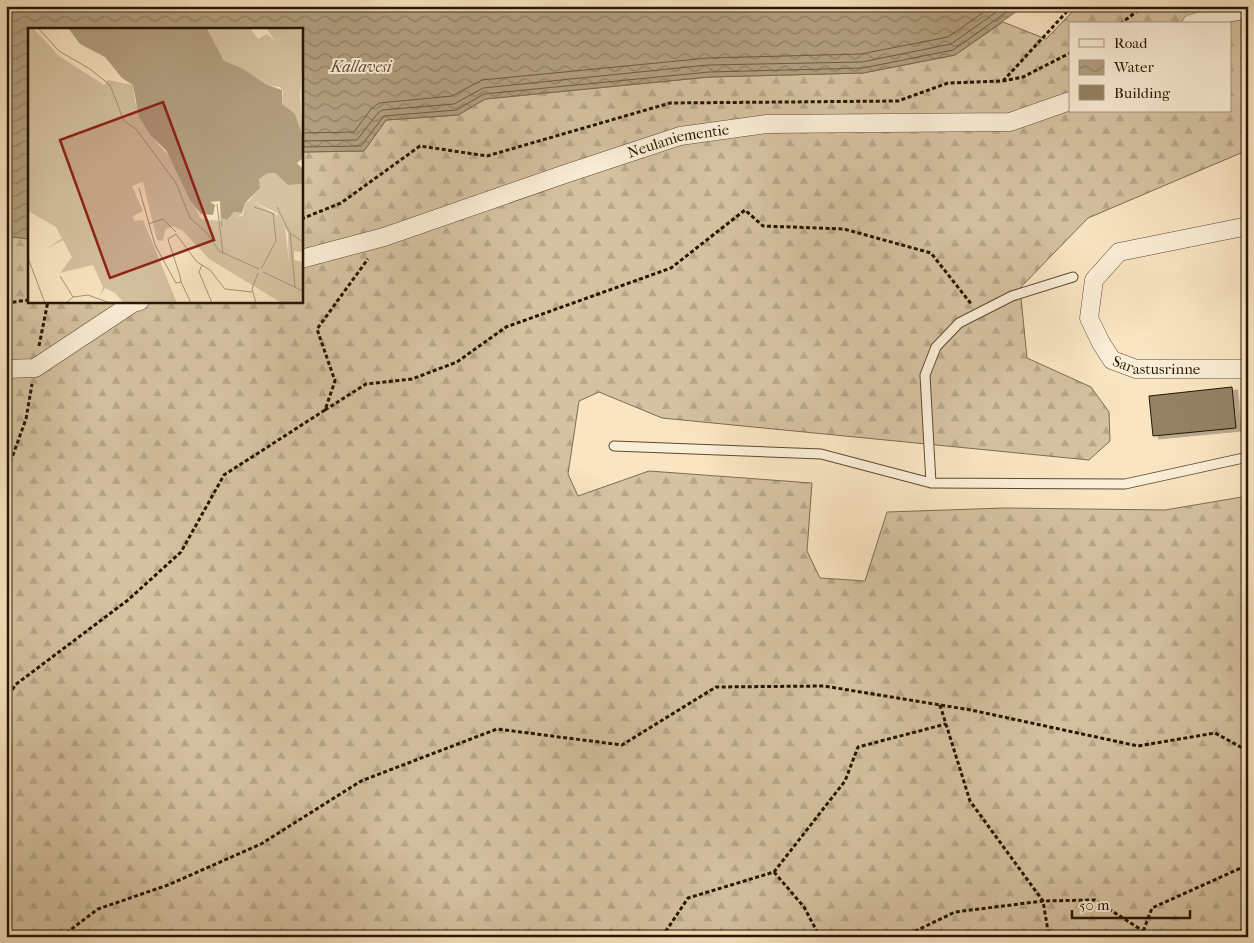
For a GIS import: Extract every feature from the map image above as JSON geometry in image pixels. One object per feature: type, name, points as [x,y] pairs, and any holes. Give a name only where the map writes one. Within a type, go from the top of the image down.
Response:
[{"type":"street","points":[[1199,22],[1248,9]]},
{"type":"street","name":"Neulaniementie","points":[[302,259],[384,237],[680,136],[766,124],[1010,122],[1069,101]]},
{"type":"street","name":"Sarastusrinne","points":[[1248,226],[1119,252],[1094,280],[1088,318],[1112,360],[1136,369],[1248,369]]},
{"type":"street","points":[[6,369],[35,368],[137,302]]},
{"type":"lane","points":[[931,483],[925,375],[936,347],[959,323],[1012,296],[1073,278]]},
{"type":"lane","points":[[614,446],[820,454],[931,483],[1125,484],[1248,457]]},
{"type":"path","points":[[1003,81],[1072,6]]},
{"type":"path","points":[[1123,22],[1144,6]]},
{"type":"path","points":[[6,701],[15,686],[128,600],[181,552],[224,475],[366,384],[412,379],[457,362],[506,327],[670,268],[745,210],[762,226],[844,229],[931,253],[979,313]]},
{"type":"path","points":[[325,410],[336,381],[317,328],[384,237]]},
{"type":"path","points":[[6,303],[28,300]]},
{"type":"path","points":[[6,474],[26,419],[48,302]]},
{"type":"path","points":[[61,937],[98,909],[168,885],[262,844],[361,781],[497,729],[622,745],[716,687],[824,686],[940,705],[1138,746],[1215,733],[1248,751]]},
{"type":"path","points":[[940,705],[970,801],[1043,901],[1049,937]]},
{"type":"path","points":[[662,937],[688,898],[774,872],[845,780],[858,747],[946,724]]},
{"type":"path","points":[[1141,937],[1152,908],[1248,866]]},
{"type":"path","points":[[774,872],[804,907],[820,937]]},
{"type":"path","points":[[902,937],[955,912],[1043,901],[1095,900],[1143,931]]},
{"type":"path","points":[[1216,937],[1248,929]]},
{"type":"green space","points":[[1078,6],[1248,6],[1248,150],[1088,218],[1020,288],[1027,358],[1091,387],[1109,412],[1110,441],[1089,460],[662,418],[599,392],[579,401],[568,474],[578,496],[649,471],[812,483],[807,551],[820,578],[865,581],[887,512],[1005,508],[1165,510],[1248,496],[1248,937],[6,937],[6,236],[28,239],[28,302],[302,302],[302,152],[364,151],[386,120],[458,115],[485,99],[709,77],[863,73],[955,55],[1003,22],[1046,39]]},
{"type":"water","name":"Kallavesi","points":[[6,6],[1024,6],[955,55],[863,73],[709,77],[485,99],[458,115],[386,120],[364,151],[302,152],[302,28],[28,28],[28,239],[6,236]]},
{"type":"building","points":[[1232,387],[1236,428],[1153,436],[1149,396]]}]
